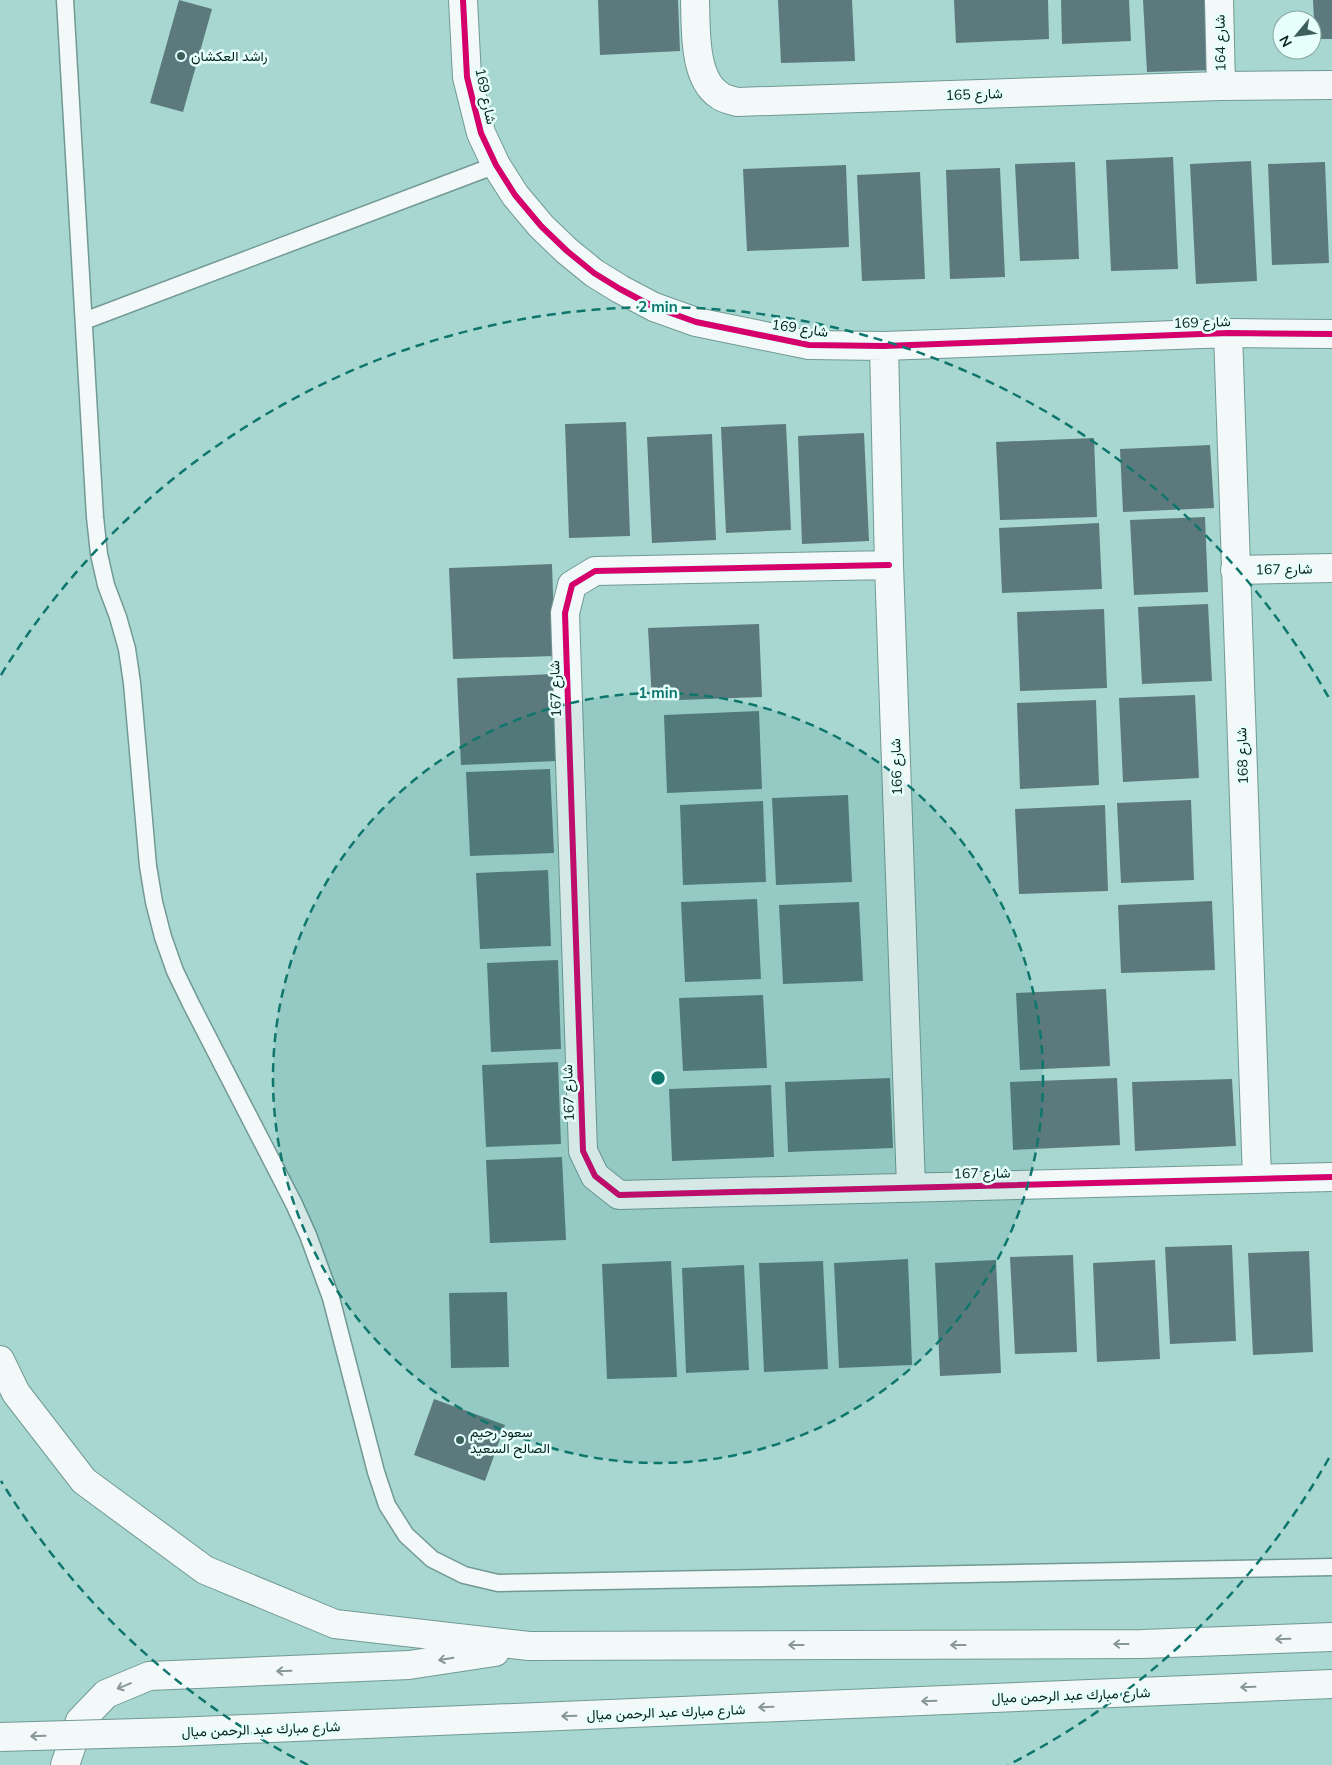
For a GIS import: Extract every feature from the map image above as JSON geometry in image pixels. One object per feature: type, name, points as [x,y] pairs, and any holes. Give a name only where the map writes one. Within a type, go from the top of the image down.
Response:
[{"type":"main road","name":"شارع 169","points":[[463,0],[467,77],[481,133],[496,165],[516,195],[541,226],[566,250],[594,273],[654,307],[696,322],[809,345],[884,346],[1228,333],[1332,334]]},
{"type":"main road","name":"شارع 165","points":[[695,0],[699,63],[707,81],[718,95],[737,102],[1221,86],[1332,85]]},
{"type":"main road","name":"شارع 164","points":[[1219,0],[1221,86]]},
{"type":"main road","name":"شارع 168","points":[[1228,333],[1257,1179]]},
{"type":"main road","name":"شارع 166","points":[[884,346],[889,565],[911,1187]]},
{"type":"main road","name":"شارع 167","points":[[889,565],[595,571],[572,585],[565,613],[582,1151],[595,1176],[619,1195],[1332,1177]]},
{"type":"main road","name":"شارع 167","points":[[1235,570],[1332,568]]},
{"type":"main road","points":[[0,1360],[16,1393],[84,1481],[205,1570],[335,1624],[529,1646],[1142,1644],[1332,1637]]},
{"type":"main road","points":[[65,1765],[80,1721],[99,1700],[106,1694],[149,1676],[409,1665],[529,1646]]},
{"type":"main road","name":"شارع مبارك عبد الرحمن ميال","points":[[0,1737],[174,1732],[1332,1684]]},
{"type":"lane","points":[[65,0],[95,517],[99,554],[106,585],[127,649],[132,683],[148,866],[163,937],[175,971],[190,1004],[294,1204],[308,1235],[331,1298],[384,1497],[406,1535],[432,1559],[464,1575],[498,1583],[1332,1567]]},
{"type":"lane","points":[[84,321],[496,165]]},
{"type":"building","name":"راشد العكشان","points":[[179,0],[212,9],[183,112],[150,103]]},
{"type":"building","points":[[598,0],[678,0],[680,51],[600,55]]},
{"type":"building","points":[[778,0],[852,0],[855,61],[781,63]]},
{"type":"building","points":[[954,0],[1048,0],[1049,39],[956,43]]},
{"type":"building","points":[[1061,0],[1129,0],[1131,41],[1062,44]]},
{"type":"building","points":[[1143,0],[1210,0],[1213,70],[1147,72]]},
{"type":"building","points":[[1313,0],[1332,0],[1332,39],[1322,39],[1322,10],[1314,10]]},
{"type":"building","points":[[1173,157],[1178,269],[1111,271],[1106,160]]},
{"type":"building","points":[[1251,161],[1257,281],[1196,284],[1190,164]]},
{"type":"building","points":[[1075,162],[1079,259],[1020,261],[1015,164]]},
{"type":"building","points":[[1325,162],[1329,263],[1272,265],[1268,164]]},
{"type":"building","points":[[846,165],[849,247],[747,251],[743,169]]},
{"type":"building","points":[[1000,168],[1005,277],[950,279],[946,170]]},
{"type":"building","points":[[920,172],[925,279],[862,281],[857,175]]},
{"type":"building","points":[[626,422],[630,536],[569,538],[565,424]]},
{"type":"building","points":[[786,424],[791,530],[726,533],[721,427]]},
{"type":"building","points":[[864,433],[869,541],[802,544],[798,436]]},
{"type":"building","points":[[712,434],[716,540],[652,543],[647,437]]},
{"type":"building","points":[[1094,438],[1097,517],[1000,520],[996,442]]},
{"type":"building","points":[[1210,445],[1214,508],[1123,512],[1120,449]]},
{"type":"building","points":[[1205,517],[1208,592],[1134,595],[1130,520]]},
{"type":"building","points":[[1099,523],[1102,589],[1002,593],[999,528]]},
{"type":"building","points":[[552,564],[555,656],[453,659],[449,568]]},
{"type":"building","points":[[1208,604],[1212,681],[1142,684],[1138,607]]},
{"type":"building","points":[[1104,609],[1107,688],[1020,691],[1017,612]]},
{"type":"building","points":[[759,624],[762,697],[652,701],[648,628]]},
{"type":"building","points":[[554,674],[557,761],[461,765],[457,678]]},
{"type":"building","points":[[1195,695],[1199,778],[1123,782],[1119,698]]},
{"type":"building","points":[[1096,700],[1099,785],[1020,789],[1017,703]]},
{"type":"building","points":[[759,711],[762,789],[667,793],[664,715]]},
{"type":"building","points":[[550,769],[554,853],[470,856],[466,772]]},
{"type":"building","points":[[848,795],[852,882],[776,885],[772,798]]},
{"type":"building","points":[[1191,800],[1194,880],[1121,883],[1117,803]]},
{"type":"building","points":[[763,801],[766,882],[683,885],[680,805]]},
{"type":"building","points":[[1105,805],[1108,891],[1019,894],[1015,809]]},
{"type":"building","points":[[548,870],[551,946],[480,949],[476,873]]},
{"type":"building","points":[[757,899],[761,979],[685,982],[681,902]]},
{"type":"building","points":[[1212,901],[1215,970],[1121,973],[1118,905]]},
{"type":"building","points":[[859,902],[863,981],[783,984],[779,905]]},
{"type":"building","points":[[558,960],[561,1049],[491,1052],[487,963]]},
{"type":"building","points":[[1106,989],[1110,1066],[1020,1070],[1016,993]]},
{"type":"building","points":[[763,995],[767,1068],[683,1071],[679,998]]},
{"type":"building","points":[[558,1062],[561,1144],[486,1147],[482,1065]]},
{"type":"building","points":[[890,1078],[893,1148],[788,1152],[785,1082]]},
{"type":"building","points":[[1117,1078],[1120,1145],[1013,1150],[1010,1082]]},
{"type":"building","points":[[1232,1079],[1236,1146],[1135,1151],[1132,1082]]},
{"type":"building","points":[[771,1085],[774,1157],[672,1161],[669,1089]]},
{"type":"building","points":[[562,1157],[566,1240],[490,1243],[486,1160]]},
{"type":"building","points":[[1232,1245],[1236,1341],[1170,1344],[1165,1247]]},
{"type":"building","points":[[1309,1251],[1313,1352],[1253,1355],[1248,1253]]},
{"type":"building","points":[[1073,1255],[1077,1352],[1015,1354],[1010,1257]]},
{"type":"building","points":[[908,1259],[912,1365],[839,1368],[834,1263]]},
{"type":"building","points":[[996,1260],[1001,1373],[940,1376],[935,1263]]},
{"type":"building","points":[[1155,1260],[1160,1359],[1097,1362],[1093,1263]]},
{"type":"building","points":[[671,1261],[677,1377],[607,1379],[602,1264]]},
{"type":"building","points":[[823,1261],[828,1369],[764,1372],[759,1263]]},
{"type":"building","points":[[744,1265],[749,1370],[686,1373],[682,1268]]},
{"type":"building","points":[[507,1292],[509,1367],[451,1368],[449,1293]]},
{"type":"building","name":"سعود رحيم الصالح السعيد","points":[[434,1399],[505,1425],[485,1481],[414,1455]]},
{"type":"cycle path","points":[[463,0],[467,77],[481,133],[496,165],[515,195],[541,226],[567,251],[594,273],[654,307],[696,322],[809,345],[884,346],[1228,333],[1332,334]]},
{"type":"cycle path","points":[[889,565],[595,571],[572,585],[565,613],[583,1151],[595,1176],[619,1195],[1332,1177]]},
{"type":"place","name":"راشد العكشان","points":[[181,56]]},
{"type":"place","name":"سعود رحيم الصالح السعيد","points":[[460,1440]]}]
